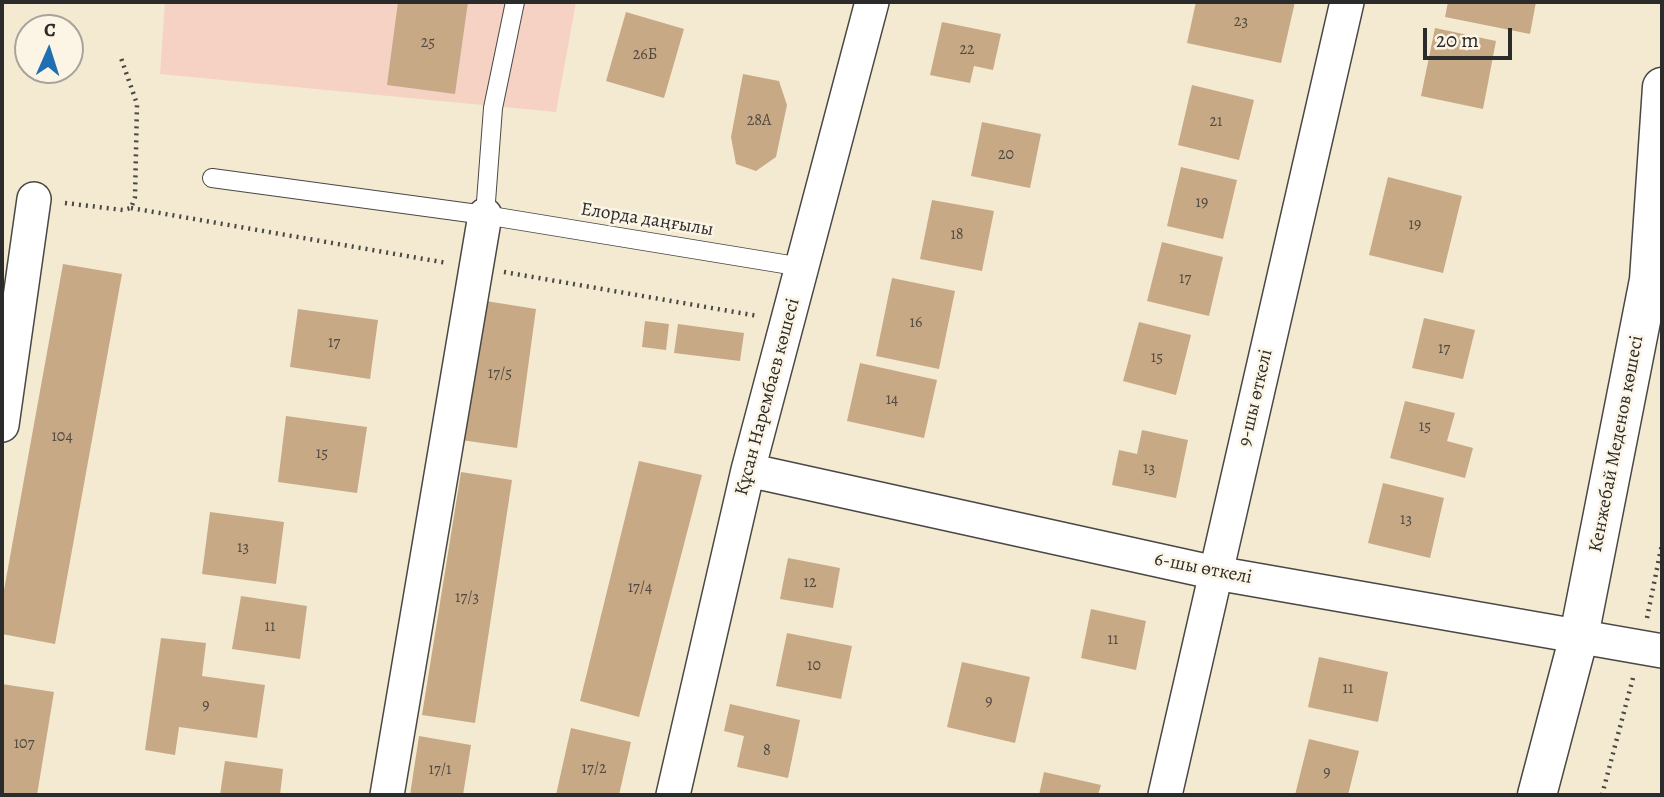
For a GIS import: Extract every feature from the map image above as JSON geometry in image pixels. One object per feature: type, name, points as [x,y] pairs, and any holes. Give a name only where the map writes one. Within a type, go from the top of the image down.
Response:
[{"type":"street","name":"Құсан Нарембаев көшесі","points":[[673,795],[748,470],[873,2]]},
{"type":"street","name":"9-шы өткелі","points":[[1166,795],[1347,2]]},
{"type":"street","name":"Кенжебай Меденов көшесі","points":[[1537,795],[1578,636],[1649,280],[1662,87]]},
{"type":"street","points":[[2,425],[8,355],[34,199]]},
{"type":"street","points":[[387,795],[485,215]]},
{"type":"street","name":"6-шы өткелі","points":[[748,470],[1216,573],[1662,651]]},
{"type":"lane","points":[[485,215],[493,108],[515,2]]},
{"type":"lane","name":"Елорда даңғылы","points":[[212,178],[485,215],[802,267]]},
{"type":"path","points":[[34,199],[123,210],[131,208],[135,197],[137,104],[120,55]]},
{"type":"shaded area","points":[[165,2],[576,2],[556,112],[160,74]]},
{"type":"building","points":[[398,2],[468,2],[455,94],[387,85]]},
{"type":"building","points":[[1196,2],[1295,2],[1281,63],[1187,43]]},
{"type":"building","points":[[1448,2],[1536,2],[1530,34],[1445,17]]},
{"type":"building","points":[[626,12],[684,29],[664,98],[606,81]]},
{"type":"building","points":[[942,22],[1001,34],[993,70],[974,66],[970,83],[930,75]]},
{"type":"building","points":[[1435,28],[1496,41],[1483,109],[1421,96]]},
{"type":"building","points":[[743,74],[779,81],[787,105],[776,157],[756,171],[736,164],[731,137]]},
{"type":"building","points":[[1192,85],[1254,100],[1239,160],[1178,145]]},
{"type":"building","points":[[982,122],[1041,134],[1030,188],[971,176]]},
{"type":"building","points":[[1181,167],[1237,180],[1223,239],[1167,226]]},
{"type":"building","points":[[1388,177],[1462,196],[1443,273],[1369,255]]},
{"type":"building","points":[[932,200],[994,211],[982,271],[920,259]]},
{"type":"building","points":[[1162,242],[1223,257],[1209,316],[1147,301]]},
{"type":"building","points":[[63,264],[122,274],[55,644],[2,634],[2,601]]},
{"type":"building","points":[[892,278],[955,291],[939,369],[876,356]]},
{"type":"building","points":[[486,301],[536,309],[517,448],[461,440]]},
{"type":"building","points":[[298,309],[378,320],[370,379],[290,367]]},
{"type":"building","points":[[1424,318],[1475,330],[1463,379],[1412,368]]},
{"type":"building","points":[[645,321],[669,324],[666,350],[642,347]]},
{"type":"building","points":[[1139,322],[1191,335],[1176,395],[1123,381]]},
{"type":"building","points":[[678,324],[744,333],[740,361],[674,353]]},
{"type":"building","points":[[860,363],[937,380],[924,438],[847,421]]},
{"type":"building","points":[[1405,401],[1455,413],[1447,441],[1473,448],[1465,478],[1390,458]]},
{"type":"building","points":[[286,416],[367,427],[357,493],[278,482]]},
{"type":"building","points":[[1142,430],[1188,440],[1176,498],[1112,485],[1119,450],[1137,454]]},
{"type":"building","points":[[639,461],[702,475],[639,717],[580,701]]},
{"type":"building","points":[[461,472],[512,480],[475,723],[422,715]]},
{"type":"building","points":[[1383,483],[1444,498],[1430,558],[1368,543]]},
{"type":"building","points":[[210,512],[284,522],[276,584],[202,574]]},
{"type":"building","points":[[788,558],[840,568],[833,608],[780,599]]},
{"type":"building","points":[[241,596],[307,606],[300,659],[232,649]]},
{"type":"building","points":[[1091,609],[1146,621],[1136,670],[1081,658]]},
{"type":"building","points":[[787,633],[852,646],[841,699],[776,686]]},
{"type":"building","points":[[161,638],[206,643],[202,676],[265,685],[257,738],[179,727],[175,755],[145,750]]},
{"type":"building","points":[[1319,657],[1388,672],[1378,722],[1308,707]]},
{"type":"building","points":[[962,662],[1030,677],[1015,743],[947,727]]},
{"type":"building","points":[[2,684],[54,692],[37,795],[2,795]]},
{"type":"building","points":[[730,704],[800,720],[788,778],[737,767],[744,736],[724,731]]},
{"type":"building","points":[[571,728],[631,742],[619,795],[556,795]]},
{"type":"building","points":[[419,736],[471,745],[463,795],[410,795]]},
{"type":"building","points":[[1309,739],[1359,751],[1348,795],[1295,795]]},
{"type":"building","points":[[225,761],[283,769],[280,795],[220,795]]},
{"type":"building","points":[[1044,772],[1101,785],[1098,795],[1039,795]]}]
